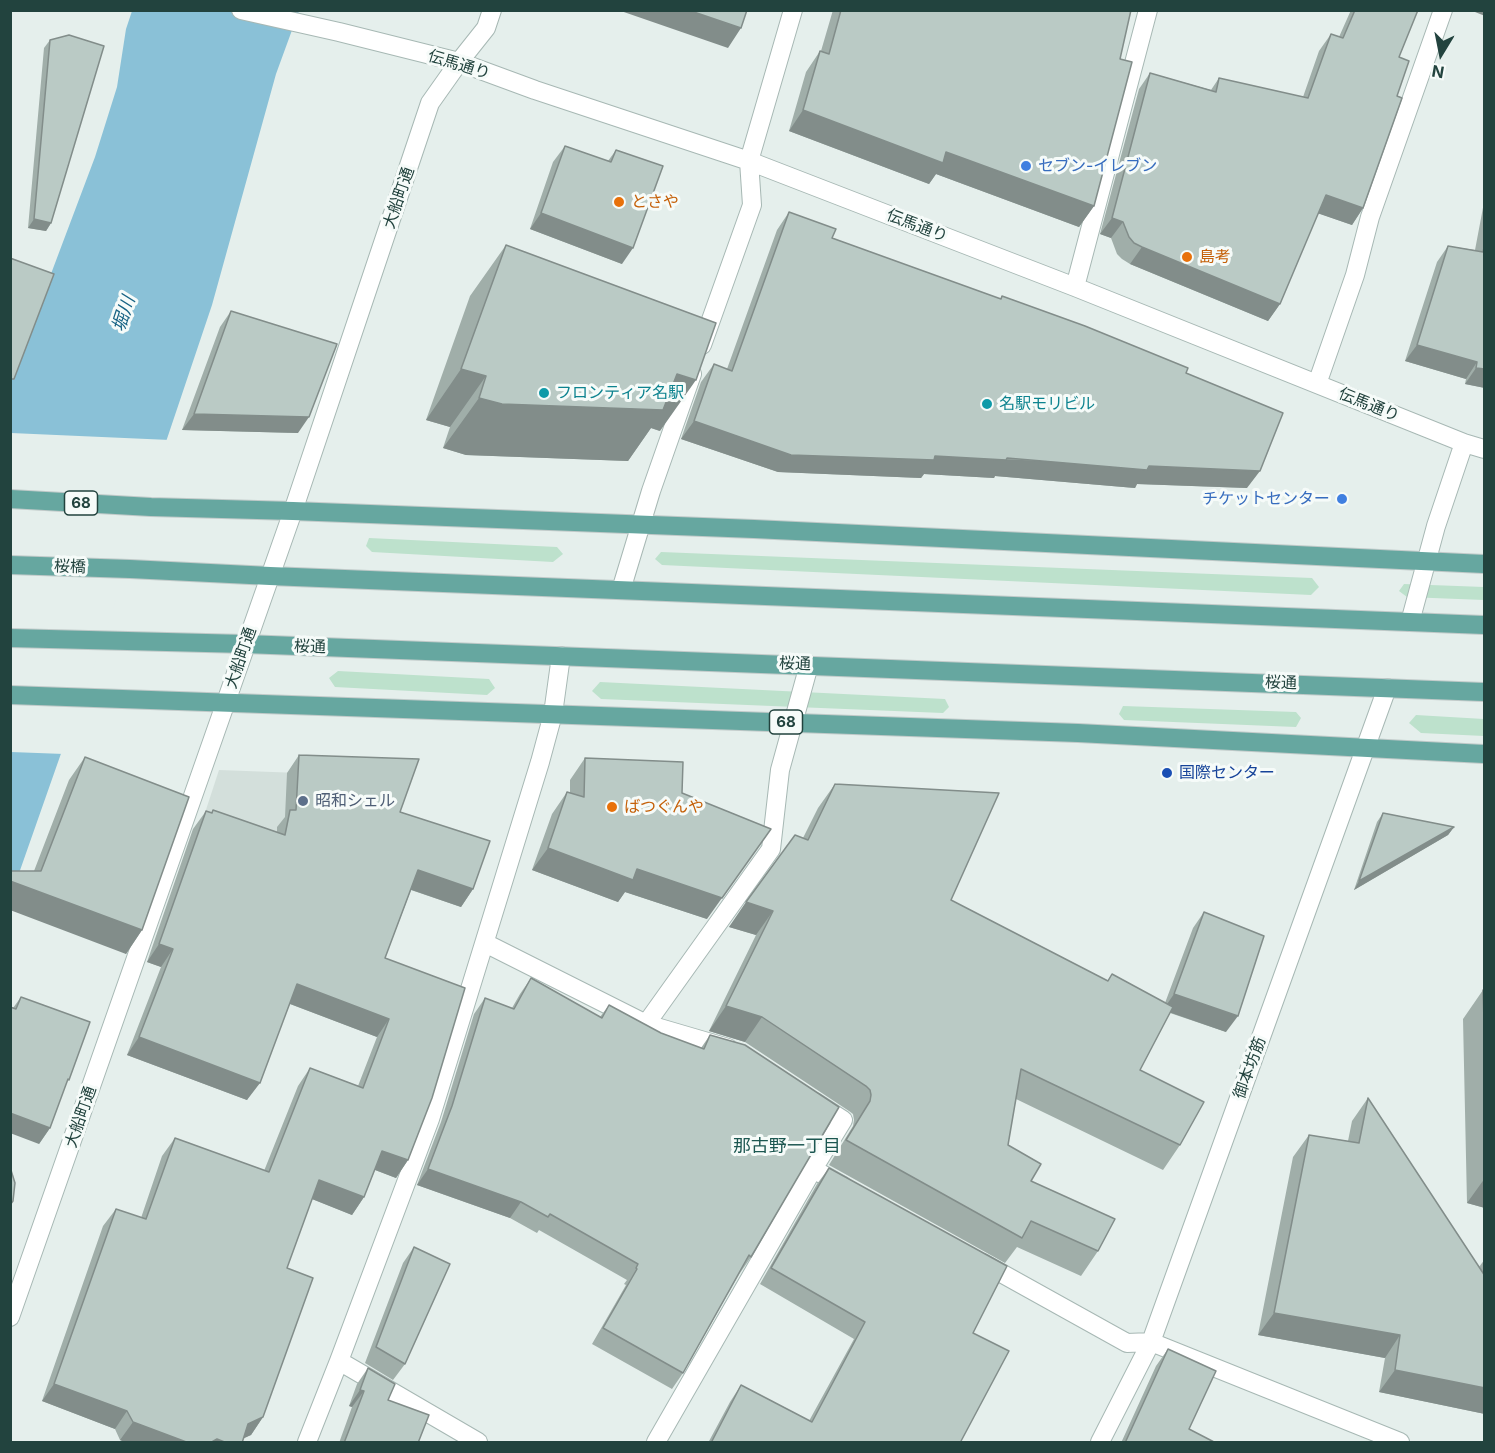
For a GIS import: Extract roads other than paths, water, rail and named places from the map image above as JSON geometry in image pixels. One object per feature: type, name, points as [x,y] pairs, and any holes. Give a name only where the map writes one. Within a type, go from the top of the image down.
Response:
[{"type":"main road","name":"68","points":[[10,499],[151,507],[766,530],[1485,564]]},
{"type":"main road","name":"桜橋","points":[[10,565],[270,576]]},
{"type":"main road","points":[[270,576],[1485,625]]},
{"type":"main road","name":"桜通","points":[[10,638],[245,644],[1485,692]]},
{"type":"main road","name":"68","points":[[10,695],[1078,733],[1485,754]]},
{"type":"street","name":"伝馬通り","points":[[241,10],[459,62],[535,90],[749,161],[1075,287],[1464,443],[1485,449]]},
{"type":"street","name":"大船町通","points":[[10,1317],[293,511],[430,103],[486,28],[492,10]]},
{"type":"street","points":[[621,590],[655,480],[752,205],[749,161],[793,10]]},
{"type":"street","points":[[1075,287],[1148,10]]},
{"type":"street","points":[[1317,384],[1355,275],[1370,217],[1443,10]]},
{"type":"street","points":[[1410,622],[1436,526],[1464,443]]},
{"type":"street","points":[[307,1443],[430,1119],[540,762],[553,714],[561,656]]},
{"type":"street","points":[[646,1023],[771,849],[780,770],[809,665]]},
{"type":"street","name":"御本坊筋","points":[[1100,1443],[1151,1342],[1387,688]]},
{"type":"street","points":[[485,943],[646,1023],[739,1051]]},
{"type":"street","points":[[656,1443],[843,1120],[805,1095]]},
{"type":"street","points":[[813,1169],[854,1191]]},
{"type":"street","points":[[964,1252],[1126,1343],[1151,1342],[1400,1443]]},
{"type":"street","points":[[339,1361],[478,1443]]},
{"type":"water","name":"堀川","points":[[132,11],[299,11],[276,74],[212,305],[11,896],[11,380],[95,157],[117,87],[126,29]]},
{"type":"place","name":"セブン-イレブン","points":[[1026,166]]},
{"type":"place","name":"とさや","points":[[619,202]]},
{"type":"place","name":"島考","points":[[1187,257]]},
{"type":"place","name":"フロンティア名駅","points":[[544,393]]},
{"type":"place","name":"名駅モリビル","points":[[987,404]]},
{"type":"place","name":"チケットセンター","points":[[1342,499]]},
{"type":"place","name":"国際センター","points":[[1167,773]]},
{"type":"place","name":"昭和シェル","points":[[303,801]]},
{"type":"place","name":"ばつぐんや","points":[[612,807]]},
{"type":"district","name":"那古野一丁目","points":[[787,1147]]}]
